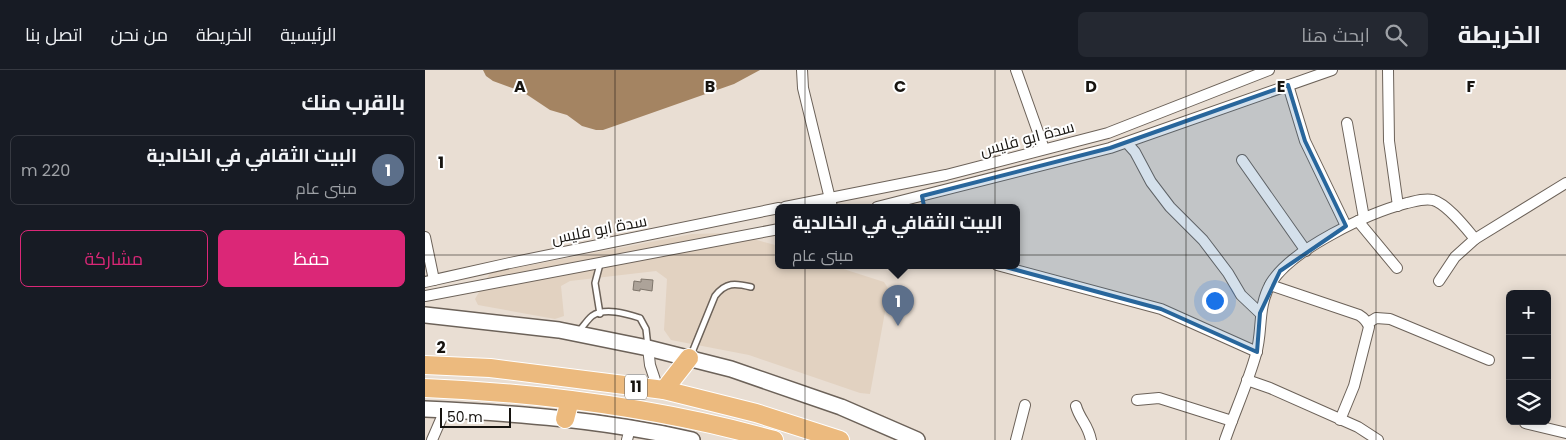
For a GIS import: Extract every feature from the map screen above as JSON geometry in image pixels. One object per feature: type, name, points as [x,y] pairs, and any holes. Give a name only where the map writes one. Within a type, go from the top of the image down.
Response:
[{"type":"highway","points":[[661,390],[689,358]]},
{"type":"highway","name":"11","points":[[425,365],[489,368],[661,390],[756,413],[841,440]]},
{"type":"highway","name":"11","points":[[425,388],[523,395],[623,407],[729,427],[774,440]]},
{"type":"highway","points":[[565,419],[570,400]]},
{"type":"main road","points":[[425,315],[559,330],[689,358],[731,369],[841,407],[917,440]]},
{"type":"main road","points":[[425,409],[565,419],[628,434],[692,440]]},
{"type":"street","points":[[802,70],[803,88],[831,203]]},
{"type":"street","points":[[1016,70],[1044,150]]},
{"type":"street","name":"سدة ابو فليس","points":[[831,203],[1044,150],[1125,127],[1269,70]]},
{"type":"street","name":"سدة ابو فليس","points":[[889,204],[1127,143],[1331,70]]},
{"type":"street","points":[[1388,70],[1389,141],[1398,206]]},
{"type":"street","points":[[1288,86],[1305,141],[1346,226]]},
{"type":"street","points":[[1347,123],[1361,219],[1397,268]]},
{"type":"street","points":[[1127,143],[1135,152],[1151,182],[1170,207],[1203,240],[1228,273],[1241,295],[1260,313]]},
{"type":"street","points":[[1241,160],[1306,251]]},
{"type":"street","points":[[1439,281],[1455,257],[1475,238],[1566,183]]},
{"type":"street","points":[[922,196],[923,204]]},
{"type":"street","points":[[1225,440],[1257,352],[1260,313],[1270,284],[1280,271],[1306,251],[1346,226],[1398,206],[1426,199],[1435,200],[1449,210],[1475,238]]},
{"type":"street","name":"سدة ابو فليس","points":[[429,281],[510,262],[775,209]]},
{"type":"street","name":"سدة ابو فليس","points":[[425,296],[775,230]]},
{"type":"street","points":[[425,237],[429,281]]},
{"type":"street","points":[[1012,269],[1161,309],[1257,352]]},
{"type":"street","points":[[1270,284],[1359,315],[1365,319],[1369,327],[1354,386],[1340,420]]},
{"type":"street","points":[[1367,323],[1376,318],[1390,319],[1489,360]]},
{"type":"street","points":[[648,348],[652,373],[661,390]]},
{"type":"street","points":[[1247,380],[1270,388],[1358,427],[1378,440]]},
{"type":"street","points":[[1137,400],[1159,398],[1232,421]]},
{"type":"street","points":[[1016,440],[1025,405]]},
{"type":"street","points":[[1076,406],[1078,413],[1089,428],[1091,440]]},
{"type":"street","points":[[432,440],[445,410]]},
{"type":"street","points":[[1533,425],[1566,433]]},
{"type":"lane","points":[[600,264],[595,283],[600,314]]},
{"type":"lane","points":[[689,358],[715,296],[720,290],[727,285],[735,283],[751,287]]},
{"type":"lane","points":[[576,334],[593,316],[613,312],[626,313],[640,318],[646,328],[648,348]]},
{"type":"highlighted area","points":[[1288,85],[1305,141],[1346,226],[1280,271],[1260,313],[1257,352],[1161,309],[950,252],[931,242],[922,196],[1110,148]]},
{"type":"shaded area","points":[[483,70],[760,70],[734,84],[603,130],[596,130],[582,126],[567,115],[550,110],[523,92],[493,81],[486,76]]},
{"type":"shaded area","points":[[731,233],[775,245],[775,269],[843,269],[884,282],[889,290],[870,394],[860,393],[749,355],[671,340],[664,330],[667,279],[656,271],[570,281],[561,286],[564,316],[555,319],[478,305],[475,299],[490,273],[692,234]]},
{"type":"building","points":[[641,279],[653,280],[652,291],[633,290],[634,281],[641,282]]},
{"type":"place","name":"البيت الثقافي في الخالدية","points":[[898,326]]}]
